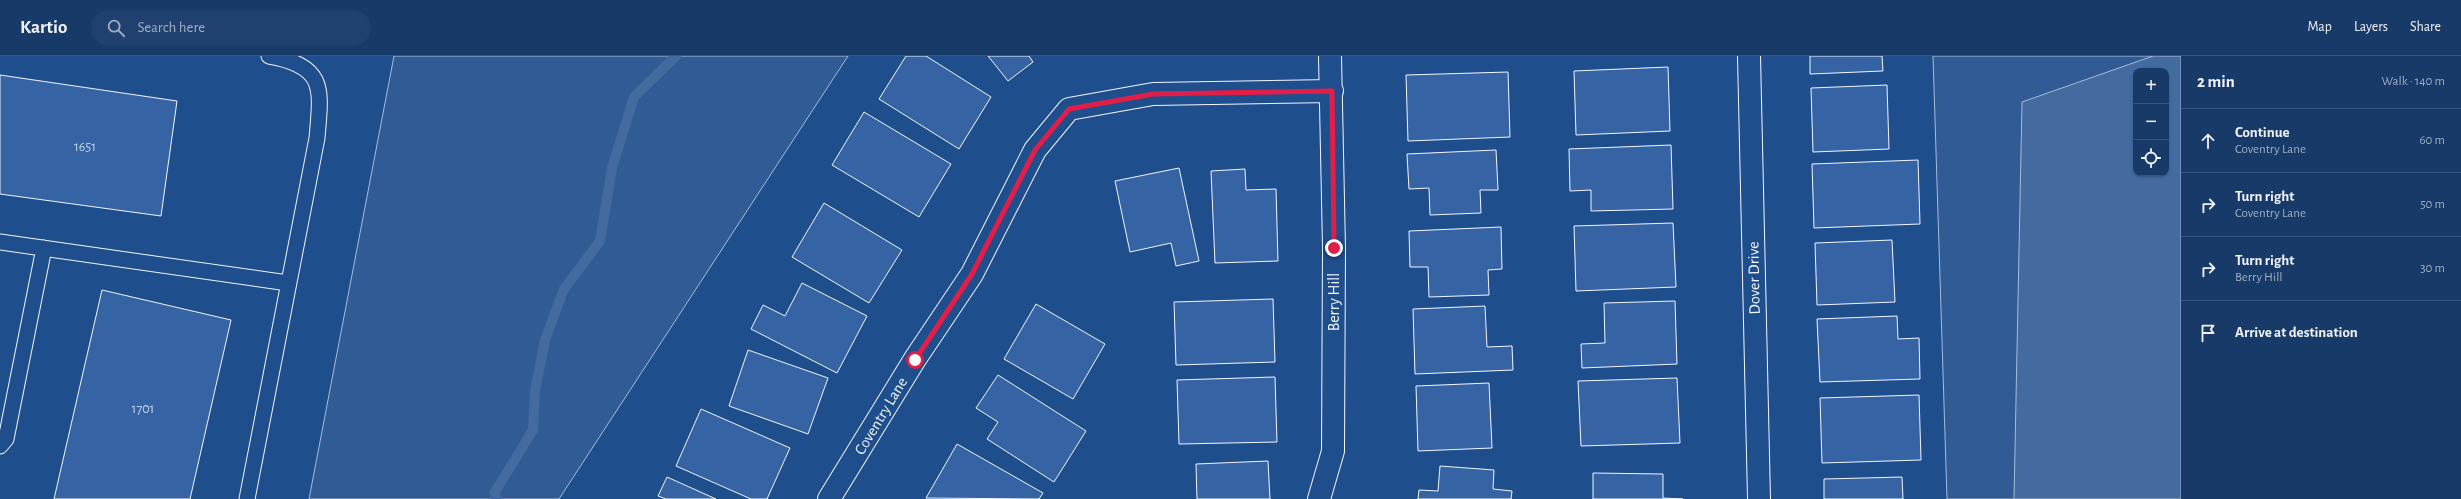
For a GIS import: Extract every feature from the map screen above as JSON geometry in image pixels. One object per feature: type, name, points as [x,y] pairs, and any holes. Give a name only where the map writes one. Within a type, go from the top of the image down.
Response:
[{"type":"street","name":"Berry Hill","points":[[1319,499],[1333,451],[1332,91],[1330,56]]},
{"type":"street","name":"Dover Drive","points":[[1750,56],[1759,499]]},
{"type":"street","name":"Coventry Lane","points":[[829,499],[915,360],[972,274],[1035,150],[1069,109],[1153,94],[1332,91]]},
{"type":"lane","points":[[247,499],[317,138],[321,95],[312,74],[287,59],[269,56]]},
{"type":"lane","points":[[0,242],[288,283]]},
{"type":"lane","points":[[0,446],[6,439],[44,248]]},
{"type":"shaded area","points":[[394,56],[848,56],[559,499],[309,499]]},
{"type":"shaded area","points":[[1933,56],[2181,56],[2181,499],[1947,499]]},
{"type":"shaded area","points":[[2153,56],[2181,56],[2181,499],[2014,499],[2022,102]]},
{"type":"building","points":[[906,56],[926,56],[991,97],[959,149],[879,99]]},
{"type":"building","points":[[988,56],[1029,56],[1033,62],[1008,81]]},
{"type":"building","points":[[1810,56],[1882,56],[1883,71],[1810,74]]},
{"type":"building","points":[[1668,67],[1670,131],[1576,135],[1574,71]]},
{"type":"building","points":[[1508,72],[1510,137],[1408,141],[1406,75]]},
{"type":"building","points":[[0,75],[177,101],[161,216],[0,194]]},
{"type":"building","points":[[1887,85],[1889,149],[1813,152],[1811,88]]},
{"type":"building","points":[[864,112],[951,164],[919,217],[832,165]]},
{"type":"building","points":[[1671,145],[1673,209],[1591,211],[1591,190],[1570,191],[1569,149]]},
{"type":"building","points":[[1496,150],[1498,190],[1480,190],[1481,213],[1430,215],[1429,188],[1409,189],[1407,154]]},
{"type":"building","points":[[1918,160],[1920,224],[1814,228],[1812,164]]},
{"type":"building","points":[[1179,168],[1199,261],[1176,266],[1171,243],[1130,252],[1115,181]]},
{"type":"building","points":[[1245,169],[1246,190],[1276,189],[1278,261],[1215,263],[1211,171]]},
{"type":"building","points":[[824,203],[902,250],[869,303],[792,257]]},
{"type":"building","points":[[1673,223],[1676,287],[1576,291],[1574,226]]},
{"type":"building","points":[[1501,227],[1502,269],[1488,270],[1489,295],[1429,297],[1428,267],[1410,267],[1409,231]]},
{"type":"building","points":[[1892,240],[1895,302],[1817,305],[1815,243]]},
{"type":"building","points":[[802,283],[867,316],[837,373],[751,329],[763,305],[785,316]]},
{"type":"building","points":[[102,290],[231,320],[190,499],[54,499]]},
{"type":"building","points":[[1273,299],[1275,362],[1176,365],[1174,302]]},
{"type":"building","points":[[1675,301],[1677,364],[1582,368],[1581,344],[1605,343],[1604,303]]},
{"type":"building","points":[[1036,304],[1105,344],[1073,399],[1004,359]]},
{"type":"building","points":[[1485,306],[1487,347],[1512,346],[1513,370],[1415,374],[1413,309]]},
{"type":"building","points":[[1897,316],[1898,339],[1919,338],[1920,379],[1820,382],[1817,319]]},
{"type":"building","points":[[748,350],[828,378],[808,434],[729,406]]},
{"type":"building","points":[[998,375],[1086,431],[1054,482],[987,439],[998,422],[976,408]]},
{"type":"building","points":[[1275,377],[1277,442],[1179,444],[1177,380]]},
{"type":"building","points":[[1677,378],[1680,443],[1581,446],[1578,381]]},
{"type":"building","points":[[1489,383],[1492,448],[1418,451],[1416,386]]},
{"type":"building","points":[[1919,395],[1921,460],[1822,463],[1820,398]]},
{"type":"building","points":[[701,409],[790,448],[767,499],[751,499],[676,466]]},
{"type":"building","points":[[957,444],[1043,493],[1039,499],[926,498]]},
{"type":"building","points":[[1268,461],[1270,499],[1197,499],[1196,464]]},
{"type":"building","points":[[1440,466],[1494,470],[1493,489],[1512,491],[1511,499],[1418,499],[1419,490],[1438,491]]},
{"type":"building","points":[[1593,473],[1663,474],[1663,498],[1683,499],[1593,499]]},
{"type":"building","points":[[667,477],[716,499],[666,499],[658,496]]},
{"type":"building","points":[[1902,477],[1903,499],[1824,499],[1824,479]]},
{"type":"waterway","points":[[496,499],[495,492],[533,430],[535,391],[545,340],[564,289],[600,241],[612,168],[634,97],[676,56]]},
{"type":"route","points":[[915,360],[972,274],[1035,150],[1069,109],[1153,94],[1332,91],[1334,248]]}]
